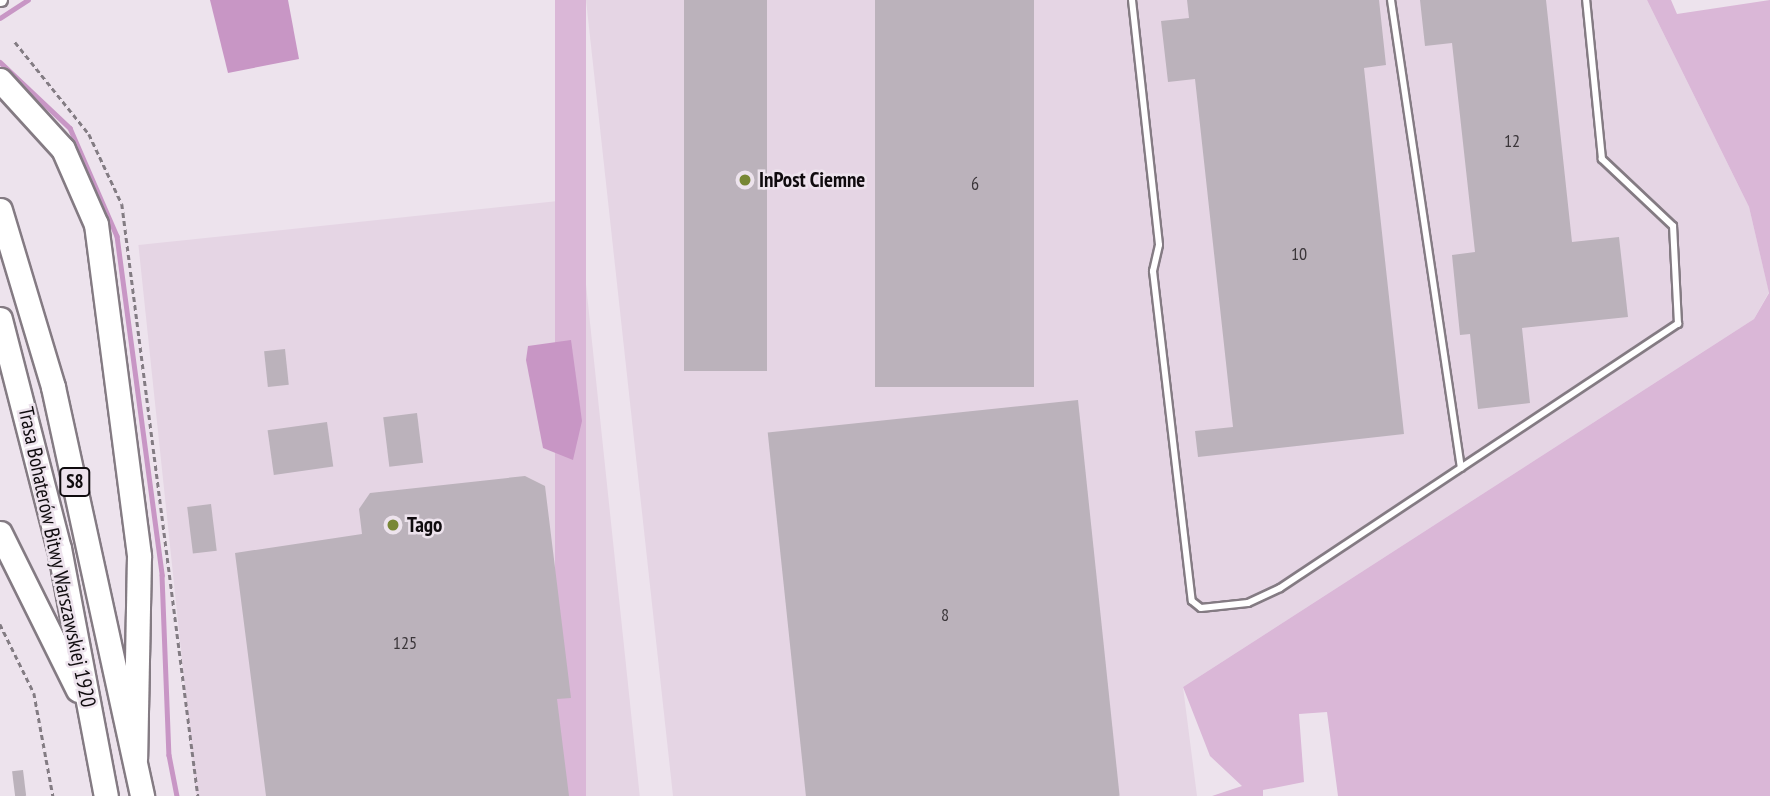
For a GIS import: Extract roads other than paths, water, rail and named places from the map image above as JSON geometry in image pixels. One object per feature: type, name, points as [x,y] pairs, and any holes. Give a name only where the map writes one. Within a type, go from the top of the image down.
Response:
[{"type":"highway","points":[[0,80],[63,149],[96,224],[139,556],[135,758]]},
{"type":"highway","name":"Trasa Bohaterów Bitwy Warszawskiej 1920","points":[[0,210],[52,387],[142,796]]},
{"type":"highway","name":"Trasa Bohaterów Bitwy Warszawskiej 1920","points":[[0,319],[59,548],[106,796]]},
{"type":"highway","points":[[0,533],[90,715]]},
{"type":"lane","points":[[1132,0],[1159,245],[1153,271],[1195,606],[1264,597],[1461,468],[1681,318],[1673,226],[1602,159],[1586,0]]},
{"type":"lane","points":[[1391,0],[1461,468]]},
{"type":"waterway","points":[[0,18],[28,0]]},
{"type":"waterway","points":[[0,62],[70,128],[117,236],[162,575],[169,755],[177,796]]},
{"type":"place","name":"InPost Ciemne","points":[[745,180]]},
{"type":"place","name":"Tago","points":[[393,525]]}]
